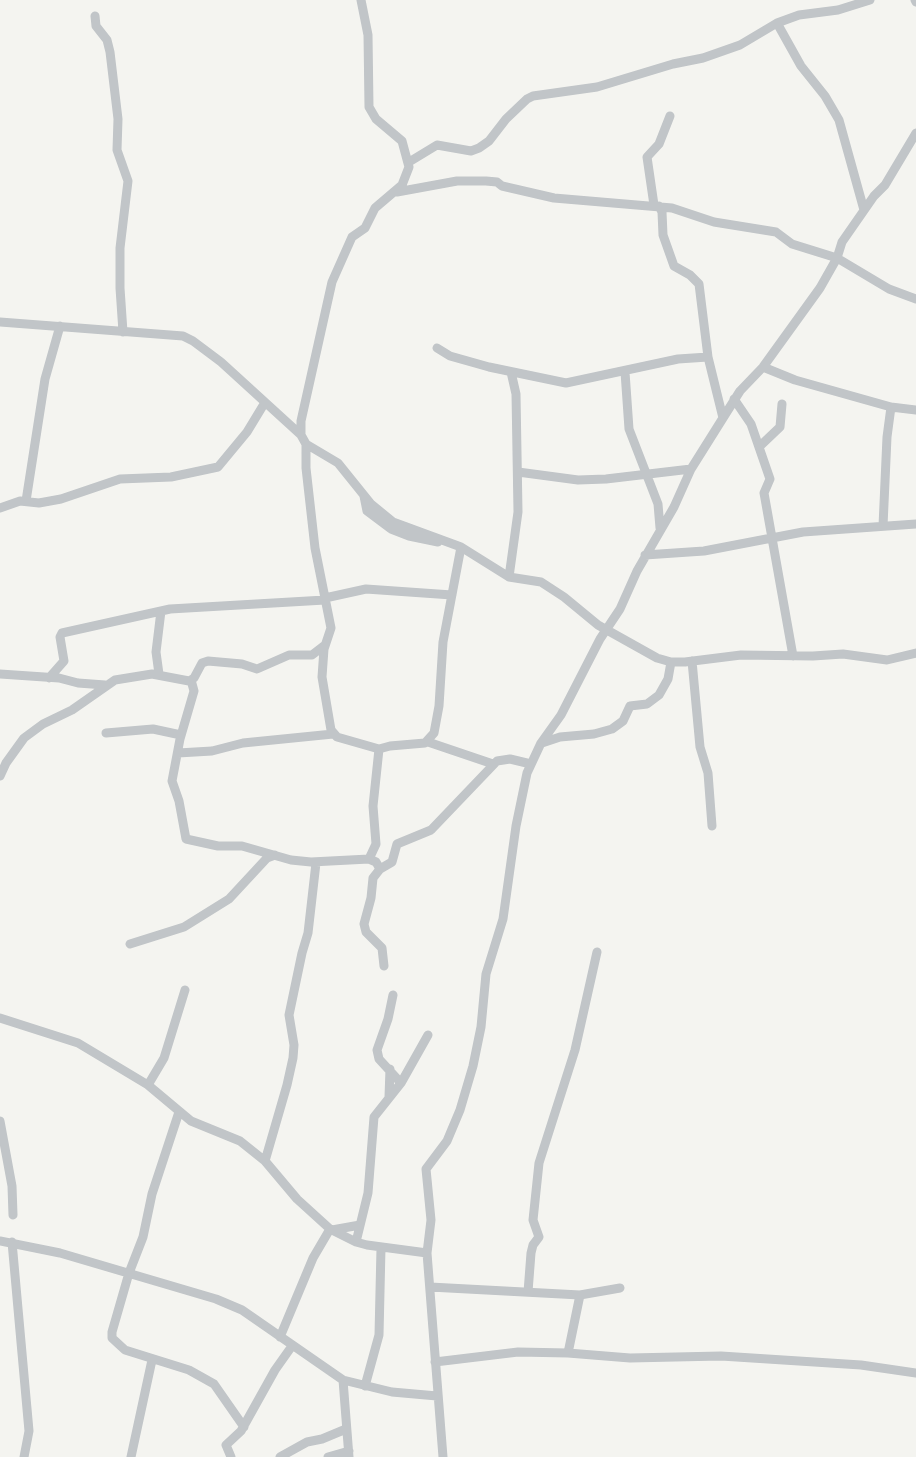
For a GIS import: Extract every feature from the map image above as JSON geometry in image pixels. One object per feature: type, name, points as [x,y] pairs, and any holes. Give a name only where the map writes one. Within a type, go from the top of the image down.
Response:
[{"type":"street","points":[[333,734],[323,687],[325,645],[331,631],[314,541],[304,440],[300,429],[332,282],[352,237],[365,228],[375,208],[397,192],[408,173],[409,162],[402,141],[376,120],[369,107],[367,27],[361,0]]},
{"type":"street","points":[[409,162],[437,145],[471,150],[479,148],[489,141],[506,119],[533,96],[597,87],[673,64],[703,58],[740,45],[777,23],[870,0]]},
{"type":"street","points":[[95,16],[96,26],[107,40],[110,52],[118,119],[117,150],[128,181],[120,248],[123,332]]},
{"type":"street","points":[[777,23],[801,66],[825,96],[839,120],[863,210]]},
{"type":"street","points":[[670,116],[659,144],[648,157],[657,206],[663,212],[663,235],[673,264],[699,284],[708,358],[723,418]]},
{"type":"street","points":[[443,1457],[436,1396],[427,1253],[431,1220],[426,1169],[447,1141],[460,1110],[473,1066],[481,1027],[486,974],[503,919],[516,826],[531,764],[541,743],[561,715],[606,629],[620,609],[691,469],[734,399],[762,367],[820,288],[837,258],[842,242],[863,210],[885,185],[916,133]]},
{"type":"street","points":[[397,192],[457,181],[495,181],[506,187],[554,198],[601,204],[657,206],[714,222],[776,232],[797,246],[837,258],[889,289],[916,299]]},
{"type":"street","points":[[0,322],[163,333],[188,338],[238,376],[304,440],[338,463],[380,512],[393,522],[461,547],[509,577],[541,582],[606,629],[657,657],[671,662],[741,655],[843,654],[887,660],[916,653]]},
{"type":"street","points":[[26,501],[45,379],[60,326]]},
{"type":"street","points":[[437,348],[450,356],[566,383],[678,359],[708,358]]},
{"type":"street","points":[[762,367],[795,380],[891,407],[916,410]]},
{"type":"street","points":[[509,577],[517,527],[516,394],[511,372]]},
{"type":"street","points":[[625,372],[629,429],[649,475],[660,513],[660,528]]},
{"type":"street","points":[[734,399],[746,416],[771,481],[764,493],[793,656]]},
{"type":"street","points":[[0,508],[26,501],[39,503],[61,499],[120,479],[171,477],[218,467],[247,432],[264,404]]},
{"type":"street","points":[[759,447],[780,427],[782,404]]},
{"type":"street","points":[[883,526],[891,407]]},
{"type":"street","points":[[517,472],[569,480],[649,475],[691,469]]},
{"type":"street","points":[[646,555],[704,551],[803,532],[916,524]]},
{"type":"street","points":[[428,742],[433,733],[439,706],[443,642],[461,547]]},
{"type":"street","points":[[48,678],[64,661],[60,637],[62,634],[161,611],[325,599],[366,589],[452,595]]},
{"type":"street","points":[[159,674],[156,652],[161,611]]},
{"type":"street","points":[[325,645],[312,655],[289,655],[257,668],[242,664],[206,662],[200,665],[191,680],[194,691],[181,735],[172,781],[186,839],[218,846],[242,846],[291,860],[316,863],[369,859],[376,862],[380,869]]},
{"type":"street","points":[[692,661],[700,747],[708,773],[712,826]]},
{"type":"street","points":[[541,743],[560,737],[594,734],[612,729],[623,721],[631,706],[646,704],[659,695],[668,680],[671,662]]},
{"type":"street","points":[[0,674],[59,678],[105,685]]},
{"type":"street","points":[[0,776],[24,738],[43,724],[72,710],[105,685],[129,676],[159,674],[191,680]]},
{"type":"street","points":[[106,733],[153,729],[181,735]]},
{"type":"street","points":[[178,753],[212,751],[251,742],[333,734],[379,749],[428,742],[494,764]]},
{"type":"street","points":[[369,859],[376,844],[374,796],[379,749]]},
{"type":"street","points":[[384,966],[382,948],[364,927],[373,878],[380,869],[392,862],[397,844],[431,830],[494,764],[510,759],[531,764]]},
{"type":"street","points":[[130,944],[184,927],[229,898],[267,858],[275,855]]},
{"type":"street","points":[[265,1161],[288,1085],[293,1058],[294,1045],[289,1015],[309,933],[316,863]]},
{"type":"street","points":[[528,1292],[532,1248],[539,1237],[533,1220],[540,1163],[575,1050],[597,953]]},
{"type":"street","points":[[148,1085],[164,1058],[185,990]]},
{"type":"street","points":[[393,995],[377,1050],[379,1059],[401,1083]]},
{"type":"street","points":[[0,1018],[78,1043],[148,1085],[204,1128],[240,1141],[265,1161],[297,1199],[331,1229],[356,1242],[427,1253]]},
{"type":"street","points":[[356,1242],[370,1180],[372,1124],[376,1112],[401,1083],[428,1035]]},
{"type":"street","points":[[389,1097],[390,1069]]},
{"type":"street","points":[[180,1112],[152,1194],[141,1245],[130,1273],[112,1338],[125,1350],[189,1370],[214,1384],[244,1427]]},
{"type":"street","points":[[0,1121],[5,1176],[13,1215]]},
{"type":"street","points":[[331,1229],[360,1226]]},
{"type":"street","points":[[280,1337],[313,1258],[331,1229]]},
{"type":"street","points":[[0,1241],[130,1273],[229,1304],[343,1380],[365,1386],[436,1396]]},
{"type":"street","points":[[12,1242],[29,1431],[24,1457]]},
{"type":"street","points":[[365,1386],[379,1335],[382,1248]]},
{"type":"street","points":[[430,1287],[580,1295],[620,1288]]},
{"type":"street","points":[[568,1353],[580,1295]]},
{"type":"street","points":[[231,1457],[226,1446],[244,1427],[275,1370],[292,1346]]},
{"type":"street","points":[[435,1363],[517,1352],[630,1358],[721,1356],[861,1365],[916,1373]]},
{"type":"street","points":[[131,1457],[152,1360]]},
{"type":"street","points":[[328,1457],[349,1454],[343,1380]]},
{"type":"street","points":[[280,1457],[295,1453],[346,1429]]}]
